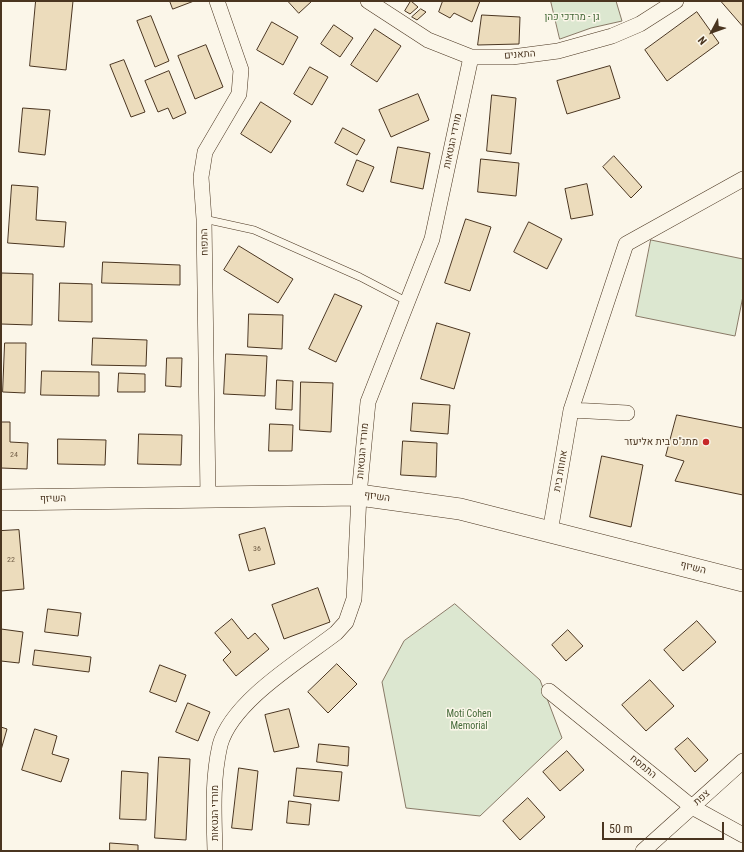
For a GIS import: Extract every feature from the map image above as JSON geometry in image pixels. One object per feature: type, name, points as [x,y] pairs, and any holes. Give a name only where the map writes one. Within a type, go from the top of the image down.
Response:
[{"type":"street","name":"התפוח","points":[[208,497],[204,219],[201,177],[205,152],[239,94],[241,70],[217,1]]},
{"type":"street","name":"התאנים","points":[[368,1],[428,40],[471,57],[512,57],[558,51],[604,38],[640,24],[676,1]]},
{"type":"street","name":"מורדי הגטאות","points":[[215,851],[213,787],[221,744],[233,718],[257,694],[336,633],[346,622],[354,599],[359,495],[368,402],[432,239],[471,57]]},
{"type":"street","name":"אחוזת בית","points":[[550,532],[571,410],[626,244],[743,179]]},
{"type":"street","points":[[571,410],[627,412]]},
{"type":"street","name":"השיזף","points":[[1,500],[359,495],[460,509],[743,581]]},
{"type":"street","name":"התמסח","points":[[549,691],[692,807],[743,835]]},
{"type":"street","name":"צפת","points":[[643,851],[743,761]]},
{"type":"lane","points":[[204,219],[254,230],[360,277],[408,302]]},
{"type":"green space","name":"גן - מרדכי כהן","points":[[551,1],[616,1],[622,21],[591,28],[560,39]]},
{"type":"green space","points":[[651,240],[743,259],[743,296],[735,336],[636,316]]},
{"type":"green space","name":"Moti Cohen Memorial","points":[[455,604],[540,680],[562,738],[480,816],[406,808],[382,682],[404,641]]},
{"type":"building","points":[[36,1],[73,1],[66,70],[30,66]]},
{"type":"building","points":[[170,1],[194,1],[173,9]]},
{"type":"building","points":[[288,1],[312,1],[299,13]]},
{"type":"building","points":[[411,1],[418,7],[410,14],[405,11]]},
{"type":"building","points":[[443,1],[480,1],[472,22],[454,13],[450,18],[439,12]]},
{"type":"building","points":[[721,1],[743,1],[742,25]]},
{"type":"building","points":[[421,9],[426,12],[417,20],[412,17]]},
{"type":"building","points":[[697,12],[719,43],[667,81],[645,50]]},
{"type":"building","points":[[482,15],[520,17],[519,44],[478,45]]},
{"type":"building","points":[[151,16],[169,61],[155,67],[137,21]]},
{"type":"building","points":[[272,22],[298,37],[283,65],[257,50]]},
{"type":"building","points":[[334,25],[353,38],[340,57],[321,44]]},
{"type":"building","points":[[375,29],[401,46],[377,82],[351,65]]},
{"type":"building","points":[[206,45],[223,87],[195,99],[178,56]]},
{"type":"building","points":[[124,60],[145,112],[131,117],[110,65]]},
{"type":"building","points":[[610,66],[620,98],[567,114],[557,81]]},
{"type":"building","points":[[310,67],[328,77],[312,105],[294,94]]},
{"type":"building","points":[[169,71],[186,113],[173,119],[168,108],[158,112],[145,81]]},
{"type":"building","points":[[418,94],[429,120],[391,137],[379,110]]},
{"type":"building","points":[[492,95],[516,98],[511,154],[487,151]]},
{"type":"building","points":[[261,102],[291,121],[271,153],[241,134]]},
{"type":"building","points":[[23,108],[50,110],[45,155],[19,152]]},
{"type":"building","points":[[343,128],[365,140],[357,155],[335,143]]},
{"type":"building","points":[[398,147],[430,153],[423,189],[391,182]]},
{"type":"building","points":[[614,156],[642,187],[631,198],[603,167]]},
{"type":"building","points":[[481,159],[519,163],[516,196],[478,192]]},
{"type":"building","points":[[357,160],[374,167],[363,192],[347,185]]},
{"type":"building","points":[[587,184],[593,215],[571,219],[565,189]]},
{"type":"building","points":[[12,185],[38,187],[36,220],[66,222],[64,247],[8,243]]},
{"type":"building","points":[[466,219],[491,227],[470,291],[445,283]]},
{"type":"building","points":[[529,222],[562,239],[547,269],[514,252]]},
{"type":"building","points":[[239,246],[293,279],[278,303],[224,270]]},
{"type":"building","points":[[103,262],[180,265],[180,285],[102,283]]},
{"type":"building","points":[[2,273],[33,274],[32,325],[1,324]]},
{"type":"building","points":[[60,283],[92,284],[92,322],[59,321]]},
{"type":"building","points":[[335,294],[362,306],[336,362],[309,349]]},
{"type":"building","points":[[249,314],[283,315],[282,349],[248,347]]},
{"type":"building","points":[[437,323],[470,333],[454,389],[421,379]]},
{"type":"building","points":[[93,338],[147,340],[146,366],[92,365]]},
{"type":"building","points":[[5,343],[26,343],[25,393],[3,392]]},
{"type":"building","points":[[226,354],[267,356],[265,396],[224,394]]},
{"type":"building","points":[[167,358],[182,358],[181,387],[166,386]]},
{"type":"building","points":[[42,371],[99,372],[99,396],[41,395]]},
{"type":"building","points":[[119,373],[145,374],[145,392],[118,392]]},
{"type":"building","points":[[277,380],[293,381],[292,410],[276,409]]},
{"type":"building","points":[[301,382],[333,383],[331,432],[300,430]]},
{"type":"building","points":[[413,403],[450,405],[448,434],[411,431]]},
{"type":"building","name":"מתנ\"ס בית אליעזר","points":[[677,415],[743,428],[743,495],[675,481],[684,461],[666,456]]},
{"type":"building","points":[[1,422],[10,422],[10,442],[28,443],[27,469],[1,468]]},
{"type":"building","points":[[270,424],[293,425],[292,451],[269,451]]},
{"type":"building","points":[[139,434],[182,435],[181,465],[138,464]]},
{"type":"building","points":[[58,439],[106,440],[105,465],[58,464]]},
{"type":"building","points":[[403,441],[437,443],[436,477],[401,475]]},
{"type":"building","points":[[602,456],[643,465],[631,527],[590,517]]},
{"type":"building","points":[[265,528],[275,564],[249,571],[239,535]]},
{"type":"building","points":[[19,530],[24,589],[1,591],[1,531]]},
{"type":"building","points":[[318,588],[330,622],[284,639],[272,605]]},
{"type":"building","points":[[48,609],[81,613],[78,636],[45,632]]},
{"type":"building","points":[[232,619],[248,639],[255,633],[269,649],[236,676],[223,660],[231,652],[215,633]]},
{"type":"building","points":[[697,621],[716,642],[683,671],[664,650]]},
{"type":"building","points":[[1,629],[23,632],[19,663],[1,661]]},
{"type":"building","points":[[568,630],[583,646],[566,661],[552,645]]},
{"type":"building","points":[[35,650],[91,657],[89,672],[33,665]]},
{"type":"building","points":[[337,664],[357,684],[328,713],[308,692]]},
{"type":"building","points":[[160,665],[186,675],[176,702],[150,692]]},
{"type":"building","points":[[650,680],[674,706],[646,731],[622,705]]},
{"type":"building","points":[[188,703],[210,712],[198,741],[176,732]]},
{"type":"building","points":[[289,709],[299,747],[274,752],[265,715]]},
{"type":"building","points":[[1,727],[7,729],[1,750]]},
{"type":"building","points":[[35,729],[57,736],[52,754],[69,759],[61,782],[22,770]]},
{"type":"building","points":[[688,738],[708,760],[695,772],[675,749]]},
{"type":"building","points":[[319,744],[349,747],[348,766],[317,762]]},
{"type":"building","points":[[567,751],[584,770],[560,791],[543,772]]},
{"type":"building","points":[[159,757],[190,759],[186,840],[155,838]]},
{"type":"building","points":[[239,768],[258,771],[252,830],[232,828]]},
{"type":"building","points":[[297,768],[342,772],[339,801],[294,796]]},
{"type":"building","points":[[122,771],[148,773],[146,820],[120,819]]},
{"type":"building","points":[[528,798],[545,817],[520,840],[503,821]]},
{"type":"building","points":[[289,801],[311,804],[309,825],[287,823]]},
{"type":"building","points":[[110,843],[138,845],[138,851],[110,851]]},
{"type":"place","name":"מתנ\"ס בית אליעזר","points":[[706,442]]}]
